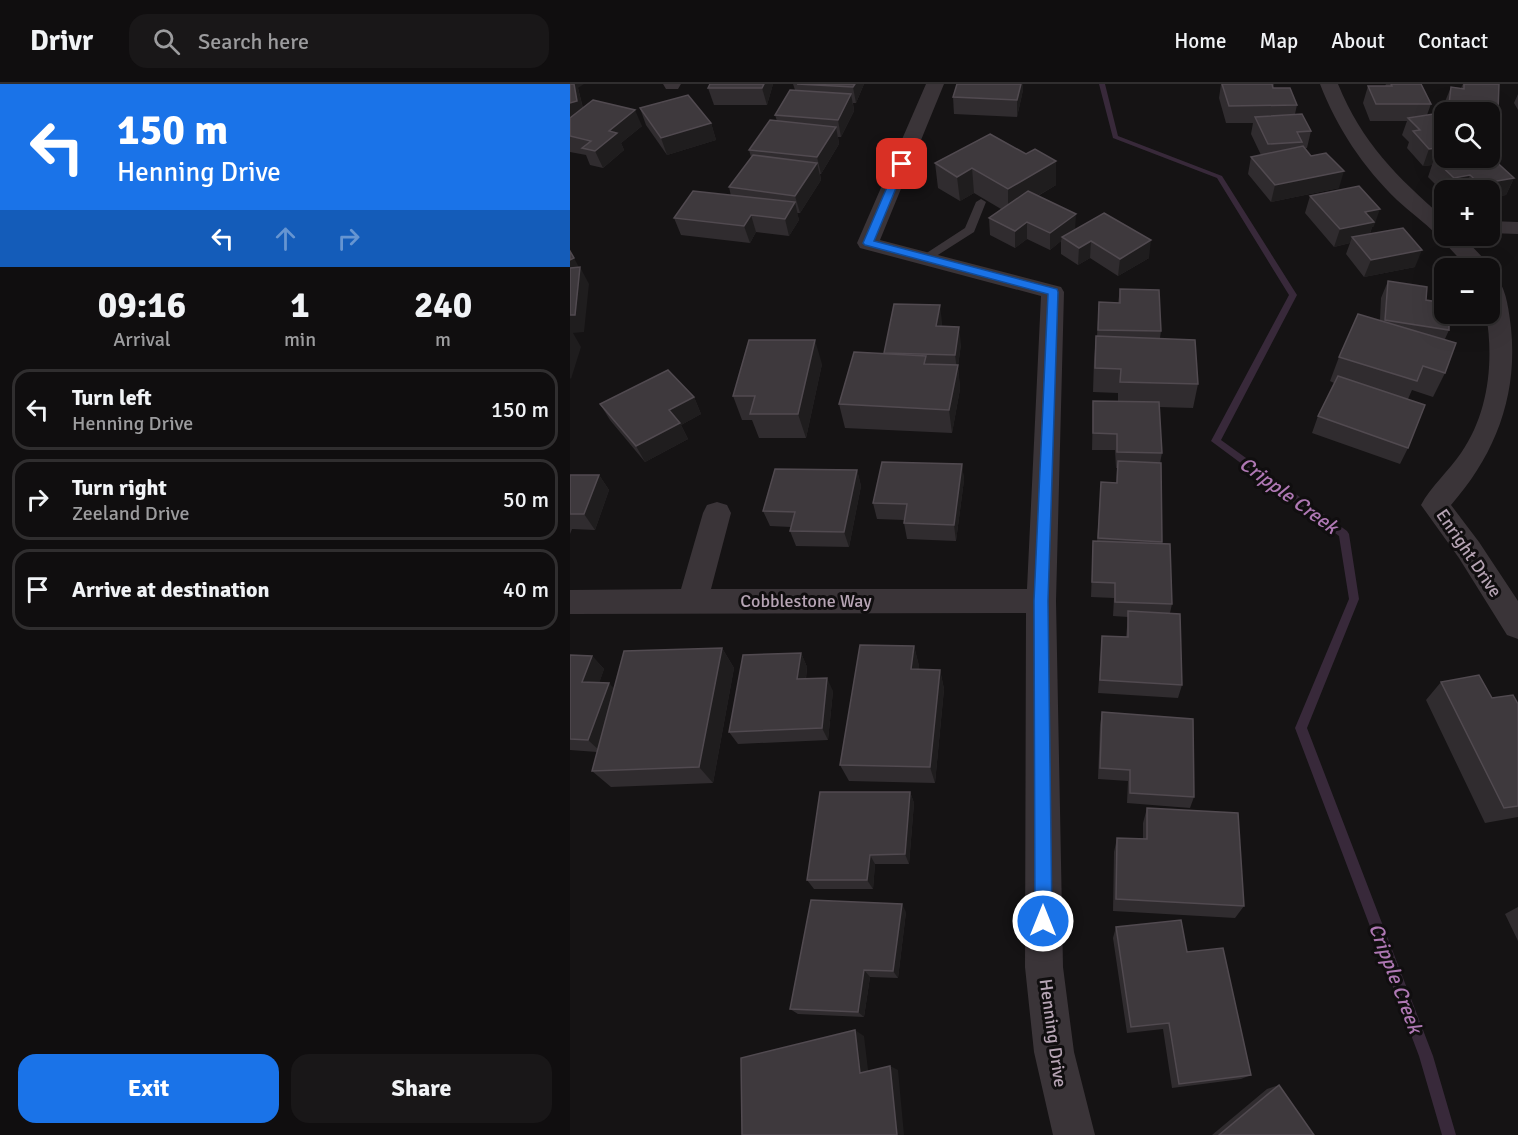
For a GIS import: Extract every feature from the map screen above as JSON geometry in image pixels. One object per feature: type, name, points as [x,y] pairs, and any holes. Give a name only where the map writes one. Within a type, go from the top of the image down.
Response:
[{"type":"street","name":"Henning Drive","points":[[935,84],[868,243],[1053,292],[1041,601],[1046,1002],[1057,1078],[1074,1135]]},
{"type":"street","points":[[1329,84],[1350,130],[1372,161],[1402,194],[1434,220]]},
{"type":"street","points":[[1500,227],[1518,228]]},
{"type":"street","points":[[1460,246],[1471,258]]},
{"type":"street","name":"Enright Drive","points":[[1500,308],[1508,354],[1507,382],[1500,410],[1488,439],[1461,479],[1435,505],[1469,550],[1518,626]]},
{"type":"street","points":[[693,601],[717,513]]},
{"type":"street","name":"Cobblestone Way","points":[[570,602],[1041,601]]},
{"type":"lane","points":[[926,258],[970,230],[981,202]]},
{"type":"building","points":[[570,84],[574,84],[577,101],[570,103]]},
{"type":"building","points":[[710,84],[764,84],[762,88],[708,88]]},
{"type":"building","points":[[797,84],[855,84],[853,87]]},
{"type":"building","points":[[957,84],[1021,84],[1017,100],[953,97]]},
{"type":"building","points":[[1222,84],[1272,84],[1273,88],[1290,88],[1297,105],[1229,106]]},
{"type":"building","points":[[1391,84],[1421,84],[1431,104],[1376,104],[1368,86],[1392,86]]},
{"type":"building","points":[[1464,84],[1499,84],[1498,102],[1449,102],[1451,87],[1464,89]]},
{"type":"building","points":[[790,90],[851,94],[838,120],[775,115]]},
{"type":"building","points":[[688,95],[711,123],[661,138],[640,108]]},
{"type":"building","points":[[593,100],[635,110],[609,131],[617,133],[595,151],[582,148],[591,141],[570,136],[570,118]]},
{"type":"building","points":[[1302,114],[1311,131],[1297,132],[1302,142],[1268,144],[1255,117]]},
{"type":"building","points":[[1434,114],[1434,148],[1429,149],[1413,131],[1420,130],[1408,118]]},
{"type":"building","points":[[770,120],[836,127],[817,157],[749,150]]},
{"type":"building","points":[[990,134],[1026,154],[1035,149],[1056,161],[1008,189],[972,168],[957,177],[935,163]]},
{"type":"building","points":[[1303,146],[1311,156],[1326,153],[1344,171],[1275,185],[1251,157]]},
{"type":"building","points":[[753,155],[817,163],[795,196],[729,187]]},
{"type":"building","points":[[1500,165],[1514,178],[1476,180],[1470,175],[1454,178],[1443,168],[1500,168]]},
{"type":"building","points":[[1359,186],[1380,209],[1365,212],[1374,222],[1340,229],[1310,196]]},
{"type":"building","points":[[693,191],[795,202],[785,219],[751,215],[744,226],[674,218]]},
{"type":"building","points":[[1028,191],[1076,214],[1050,233],[1027,222],[1015,231],[989,218]]},
{"type":"building","points":[[1104,213],[1151,240],[1120,259],[1091,241],[1079,248],[1062,237]]},
{"type":"building","points":[[1403,228],[1422,250],[1371,260],[1352,237]]},
{"type":"building","points":[[580,267],[575,315],[570,315],[570,268]]},
{"type":"building","points":[[1388,281],[1427,287],[1426,300],[1434,301],[1434,324],[1449,324],[1449,330],[1385,320]]},
{"type":"building","points":[[1120,289],[1159,290],[1161,331],[1098,330],[1099,302],[1120,303]]},
{"type":"building","points":[[894,304],[940,305],[936,326],[959,327],[955,355],[884,353]]},
{"type":"building","points":[[1358,314],[1456,343],[1445,373],[1423,366],[1417,381],[1339,357]]},
{"type":"building","points":[[1096,336],[1195,340],[1198,384],[1120,382],[1121,369],[1095,368]]},
{"type":"building","points":[[749,340],[815,340],[798,414],[750,414],[755,396],[733,396]]},
{"type":"building","points":[[854,352],[926,356],[924,364],[958,365],[949,410],[839,404]]},
{"type":"building","points":[[668,370],[694,397],[669,410],[680,423],[636,446],[600,404]]},
{"type":"building","points":[[1338,376],[1425,405],[1408,448],[1318,416]]},
{"type":"building","points":[[1093,401],[1159,402],[1162,453],[1117,452],[1117,434],[1093,433]]},
{"type":"building","points":[[1118,461],[1161,463],[1162,542],[1098,538],[1101,482],[1117,483]]},
{"type":"building","points":[[882,462],[962,464],[954,525],[904,523],[907,504],[873,503]]},
{"type":"building","points":[[775,469],[857,470],[844,532],[790,531],[795,512],[763,511]]},
{"type":"building","points":[[570,475],[599,475],[584,514],[570,514]]},
{"type":"building","points":[[1093,541],[1170,544],[1172,604],[1115,602],[1115,583],[1092,582]]},
{"type":"building","points":[[1128,611],[1180,614],[1182,685],[1100,680],[1102,636],[1128,637]]},
{"type":"building","points":[[860,645],[914,646],[911,669],[940,670],[930,767],[840,765]]},
{"type":"building","points":[[722,648],[699,767],[592,771],[624,651]]},
{"type":"building","points":[[801,653],[797,679],[827,678],[822,728],[729,732],[743,655]]},
{"type":"building","points":[[570,655],[592,656],[582,682],[609,683],[588,740],[570,739]]},
{"type":"building","points":[[1479,675],[1492,698],[1513,695],[1518,704],[1518,806],[1504,808],[1441,682]]},
{"type":"building","points":[[1102,712],[1193,719],[1194,797],[1130,793],[1130,770],[1100,768]]},
{"type":"building","points":[[820,792],[910,792],[905,854],[870,855],[867,880],[807,880]]},
{"type":"building","points":[[1147,808],[1238,813],[1244,906],[1116,899],[1117,838],[1147,839]]},
{"type":"building","points":[[811,900],[902,904],[893,971],[864,970],[858,1012],[790,1009]]},
{"type":"building","points":[[1181,920],[1187,952],[1223,948],[1251,1075],[1179,1084],[1169,1023],[1131,1027],[1116,927]]},
{"type":"building","points":[[855,1030],[860,1073],[890,1066],[897,1135],[742,1135],[741,1058]]},
{"type":"building","points":[[1279,1085],[1314,1135],[1219,1135]]},
{"type":"waterway","name":"Cripple Creek","points":[[1102,84],[1115,137],[1220,177],[1293,295],[1216,441],[1344,534],[1354,599],[1301,728],[1426,1056],[1449,1135]]},
{"type":"route","points":[[902,164],[868,243],[1053,292],[1041,601],[1043,921]]}]
